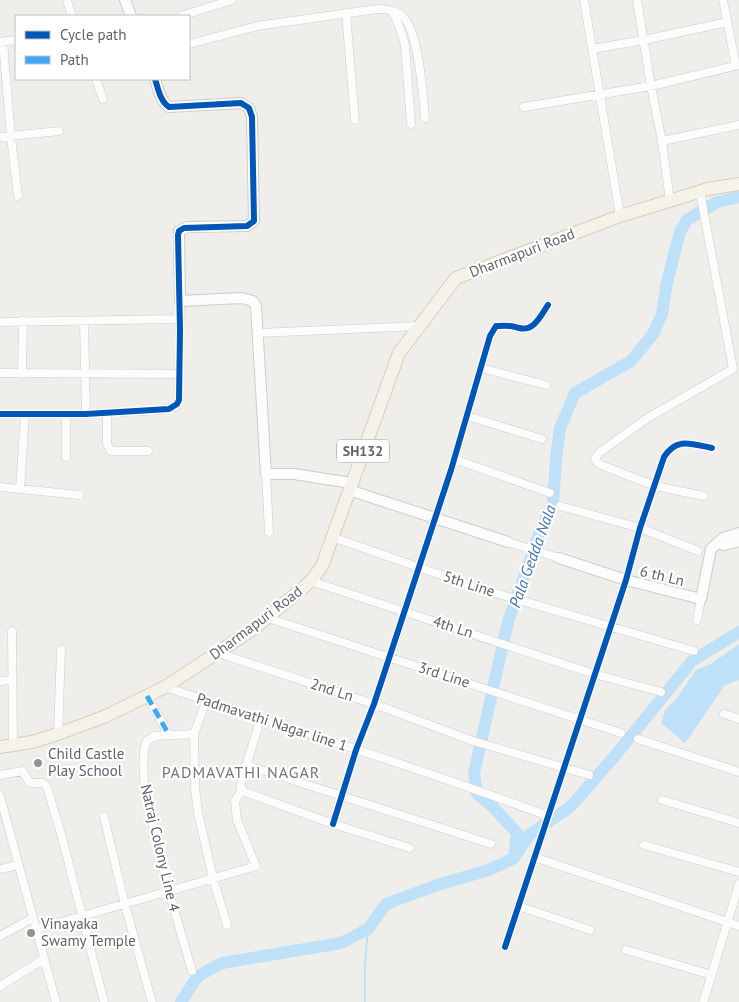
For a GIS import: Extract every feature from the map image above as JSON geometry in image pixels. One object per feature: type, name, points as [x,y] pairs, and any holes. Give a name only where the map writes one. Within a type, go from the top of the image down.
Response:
[{"type":"main road","name":"Dharmapuri Road","points":[[6,746],[32,742],[58,734],[106,716],[166,687],[268,618],[311,581],[322,566],[399,354],[456,278],[620,216],[700,192],[739,184]]},
{"type":"street","points":[[66,0],[72,15]]},
{"type":"street","points":[[125,0],[131,15]]},
{"type":"street","points":[[184,15],[232,0]]},
{"type":"street","points":[[584,0],[620,216]]},
{"type":"street","points":[[637,0],[662,141],[670,201]]},
{"type":"street","points":[[524,107],[651,86],[738,65],[723,0]]},
{"type":"street","points":[[190,44],[257,26],[377,9],[392,11],[400,14],[409,25],[418,54],[425,118]]},
{"type":"street","points":[[392,11],[405,45],[412,124]]},
{"type":"street","points":[[346,14],[355,120]]},
{"type":"street","points":[[592,49],[727,22]]},
{"type":"street","points":[[15,40],[2,42],[18,196]]},
{"type":"street","points":[[97,80],[103,99]]},
{"type":"street","points":[[0,414],[86,414],[162,410],[175,407],[178,400],[179,374],[179,231],[187,228],[247,226],[254,221],[252,117],[249,108],[241,103],[169,106],[162,99],[155,80]]},
{"type":"street","points":[[662,141],[739,125]]},
{"type":"street","points":[[0,138],[59,131]]},
{"type":"street","points":[[700,192],[733,369],[646,419],[599,453],[595,458],[601,464],[655,486],[704,496]]},
{"type":"street","points":[[180,301],[241,298],[253,301],[256,306],[269,532]]},
{"type":"street","points":[[333,824],[356,750],[374,704],[436,518],[490,336],[496,326],[503,325],[520,329],[530,327],[548,305]]},
{"type":"street","points":[[0,322],[179,319]]},
{"type":"street","points":[[22,374],[23,321]]},
{"type":"street","points":[[84,321],[86,414]]},
{"type":"street","points":[[258,333],[420,326]]},
{"type":"street","points":[[481,368],[546,385]]},
{"type":"street","points":[[0,373],[179,374]]},
{"type":"street","points":[[107,413],[107,444],[111,451],[148,451]]},
{"type":"street","points":[[20,489],[25,414]]},
{"type":"street","points":[[66,414],[66,456]]},
{"type":"street","points":[[467,416],[542,439]]},
{"type":"street","points":[[505,947],[626,580],[640,528],[664,457],[670,448],[686,443],[712,448]]},
{"type":"street","points":[[454,459],[550,493]]},
{"type":"street","name":"6 th Ln","points":[[266,474],[294,474],[350,486],[436,518],[626,580],[702,599]]},
{"type":"street","points":[[0,487],[79,495]]},
{"type":"street","points":[[560,506],[640,528],[698,551]]},
{"type":"street","points":[[697,620],[711,548],[722,538],[739,533]]},
{"type":"street","name":"5th Line","points":[[332,538],[478,588],[694,651]]},
{"type":"street","points":[[718,543],[724,545],[739,541]]},
{"type":"street","name":"4th Ln","points":[[311,581],[594,674],[661,692]]},
{"type":"street","name":"3rd Line","points":[[268,618],[621,733]]},
{"type":"street","points":[[6,746],[12,680],[12,630]]},
{"type":"street","points":[[58,734],[61,650]]},
{"type":"street","name":"2nd Ln","points":[[218,652],[374,704],[473,741],[589,775]]},
{"type":"street","points":[[0,681],[12,680]]},
{"type":"street","name":"Padmavathi Nagar line 1","points":[[166,687],[463,785],[548,816]]},
{"type":"street","points":[[147,696],[169,735]]},
{"type":"street","points":[[206,701],[194,734],[194,776],[198,813],[213,878],[227,925]]},
{"type":"street","points":[[724,714],[739,719]]},
{"type":"street","points":[[37,929],[256,866],[237,820],[235,801],[242,790],[246,765],[261,717]]},
{"type":"street","name":"Natraj Colony Line 4","points":[[192,971],[168,892],[144,783],[145,744],[150,738],[155,736],[194,734]]},
{"type":"street","points":[[638,739],[739,772]]},
{"type":"street","points":[[246,765],[491,844]]},
{"type":"street","points":[[0,775],[22,771],[30,783],[43,783],[47,787],[104,1002]]},
{"type":"street","points":[[242,790],[251,796],[410,848]]},
{"type":"street","points":[[0,796],[56,1002]]},
{"type":"street","points":[[662,800],[739,823]]},
{"type":"street","points":[[104,817],[125,905],[152,1002]]},
{"type":"street","points":[[644,845],[739,872]]},
{"type":"street","points":[[534,857],[739,926]]},
{"type":"street","points":[[0,869],[19,865]]},
{"type":"street","points":[[704,1000],[739,884]]},
{"type":"street","points":[[518,906],[590,930]]},
{"type":"street","points":[[0,936],[33,918]]},
{"type":"street","points":[[626,950],[712,975]]},
{"type":"street","points":[[0,986],[44,959]]},
{"type":"water","points":[[739,644],[739,680],[725,685],[685,743],[661,723],[665,710],[677,698],[696,670],[711,664]]},
{"type":"waterway","name":"Pala Gedda Nala","points":[[514,858],[517,833],[493,807],[477,794],[474,773],[508,622],[540,531],[553,504],[560,428],[575,393],[631,361],[653,334],[662,314],[667,282],[680,232],[687,220],[717,202],[739,197]]},
{"type":"waterway","points":[[181,1002],[198,976],[222,963],[341,943],[368,929],[386,904],[437,885],[489,870],[514,858],[529,835],[570,807],[614,757],[692,661],[739,632]]},
{"type":"waterway","points":[[365,1002],[365,964],[368,929]]},
{"type":"marked path","points":[[147,696],[169,735]]},
{"type":"cycle path","points":[[0,414],[86,414],[169,409],[177,404],[179,400],[179,231],[184,228],[247,226],[254,221],[252,117],[249,108],[241,103],[169,107],[161,98],[155,80]]},
{"type":"cycle path","points":[[333,824],[356,750],[374,704],[451,470],[490,336],[496,326],[529,328],[536,322],[548,305]]},
{"type":"cycle path","points":[[505,947],[626,580],[640,528],[664,457],[679,444],[712,448]]},
{"type":"place","name":"Child Castle Play School","points":[[38,763]]},
{"type":"place","name":"Vinayaka Swamy Temple","points":[[31,933]]},
{"type":"district","name":"PADMAVATHI NAGAR","points":[[241,772]]}]
